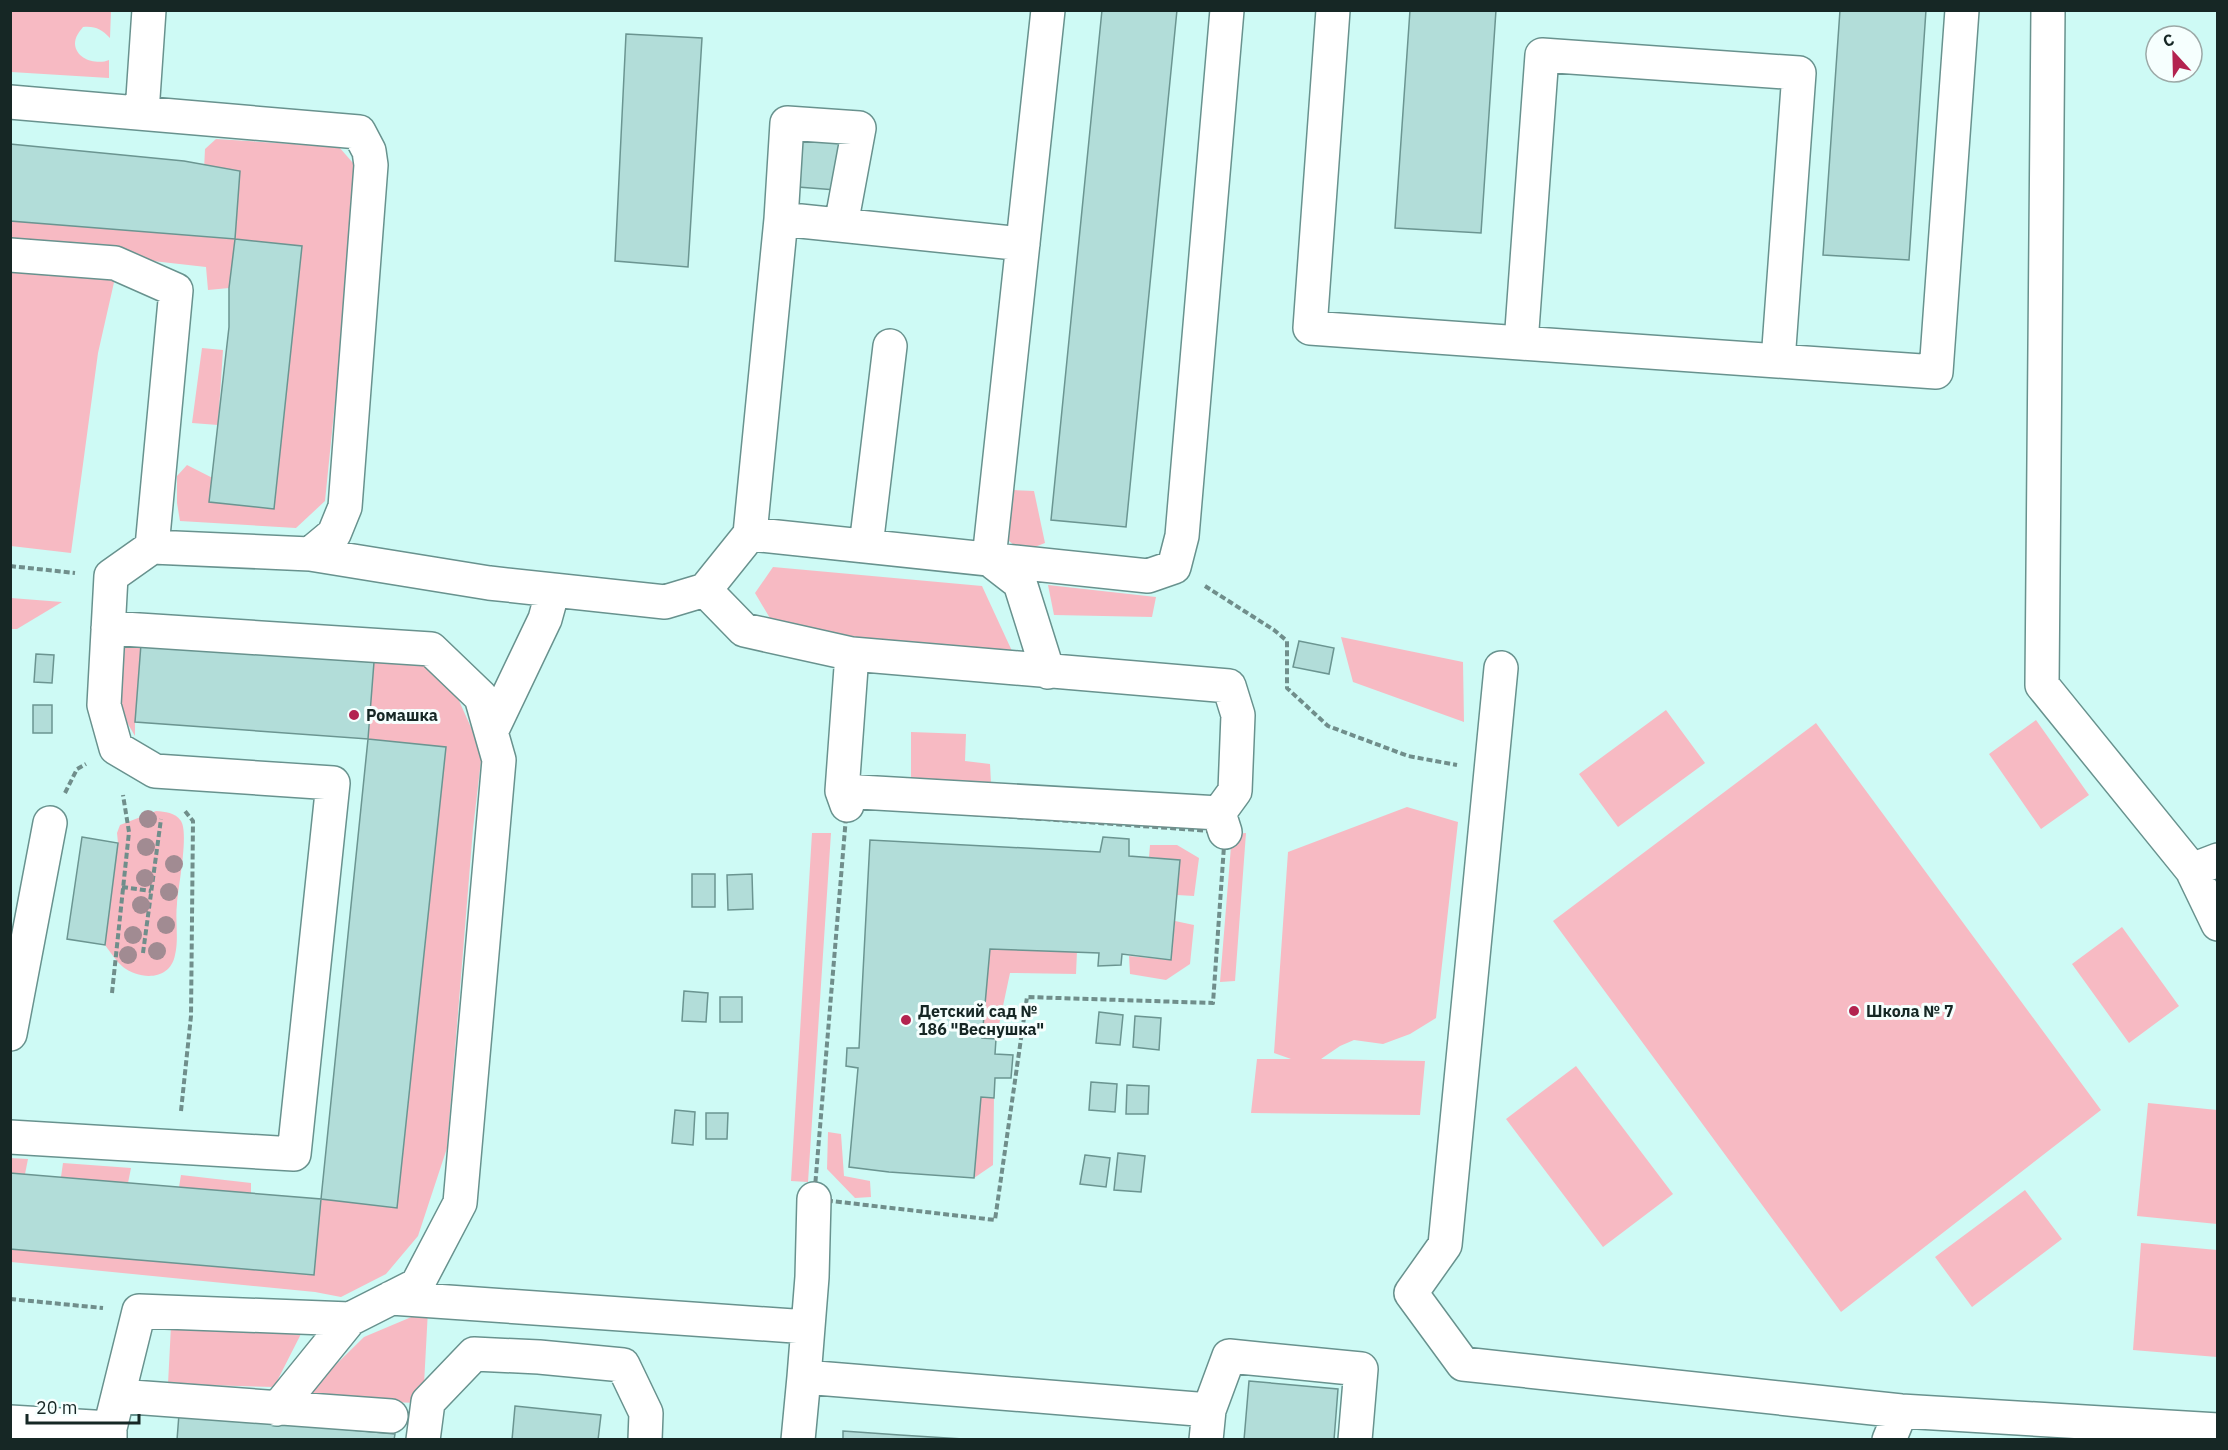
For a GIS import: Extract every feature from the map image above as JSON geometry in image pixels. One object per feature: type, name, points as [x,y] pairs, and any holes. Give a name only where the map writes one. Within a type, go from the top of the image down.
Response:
[{"type":"lane","points":[[142,112],[149,10]]},
{"type":"lane","points":[[989,559],[1048,10]]},
{"type":"lane","points":[[750,534],[1148,576],[1174,567],[1182,536],[1227,10]]},
{"type":"lane","points":[[1333,10],[1310,328],[1936,372],[1962,10]]},
{"type":"lane","points":[[2048,10],[2042,685],[2205,865],[2217,924]]},
{"type":"lane","points":[[1521,343],[1542,55],[1799,73],[1778,361]]},
{"type":"lane","points":[[10,102],[359,132],[369,151],[371,165],[345,507],[334,534],[310,554]]},
{"type":"lane","points":[[10,1137],[294,1154],[333,783],[155,771],[116,748],[104,705],[111,576],[152,548],[310,554],[489,583],[665,602],[705,590],[750,534],[781,219],[787,123],[859,128],[841,225]]},
{"type":"lane","points":[[781,219],[1023,244]]},
{"type":"lane","points":[[10,255],[115,263],[176,290],[152,548]]},
{"type":"lane","points":[[866,546],[890,346]]},
{"type":"lane","points":[[989,559],[1020,583],[1048,672]]},
{"type":"lane","points":[[491,732],[545,619],[553,590]]},
{"type":"lane","points":[[705,590],[744,630],[852,654],[1229,686],[1238,715],[1235,791],[1222,823],[845,798],[852,654]]},
{"type":"lane","points":[[108,627],[431,649],[481,697],[499,760],[460,1203],[417,1285],[350,1319],[277,1409]]},
{"type":"lane","points":[[1500,668],[1445,1245],[1411,1293],[1463,1364],[1895,1425],[2217,1430]]},
{"type":"lane","points":[[10,1034],[50,823]]},
{"type":"lane","points":[[798,1440],[808,1327],[814,1198]]},
{"type":"lane","points":[[391,1298],[808,1327]]},
{"type":"lane","points":[[10,1422],[110,1434],[140,1311],[350,1319]]},
{"type":"lane","points":[[423,1440],[428,1402],[474,1354],[623,1365],[646,1413],[645,1440]]},
{"type":"lane","points":[[804,1377],[1207,1425],[1229,1356],[1361,1369],[1354,1440]]},
{"type":"lane","points":[[118,1396],[391,1416]]},
{"type":"path","points":[[10,566],[111,576]]},
{"type":"path","points":[[1174,567],[1274,630],[1287,641],[1287,688],[1328,726],[1408,756],[1491,771]]},
{"type":"path","points":[[50,823],[77,769],[116,748]]},
{"type":"path","points":[[155,771],[193,821],[191,1016],[178,1148]]},
{"type":"path","points":[[845,798],[1222,823],[1213,1003],[1027,997],[995,1220],[814,1198],[845,798]]},
{"type":"path","points":[[143,953],[160,819]]},
{"type":"path","points":[[112,993],[129,832]]},
{"type":"path","points":[[122,887],[151,891]]},
{"type":"path","points":[[10,1299],[140,1311]]},
{"type":"shaded area","points":[[10,11],[111,11],[110,38],[98,29],[83,27],[76,37],[75,44],[79,54],[88,60],[99,62],[109,60],[109,78],[11,72]]},
{"type":"shaded area","points":[[216,139],[339,147],[353,163],[358,175],[325,501],[296,528],[180,521],[177,476],[187,465],[274,509],[302,246],[235,239],[240,171],[204,170],[205,149]]},
{"type":"shaded area","points":[[10,221],[235,239],[229,288],[208,290],[206,267],[11,245]]},
{"type":"shaded area","points":[[10,262],[115,278],[98,353],[71,553],[11,546]]},
{"type":"shaded area","points":[[202,348],[223,350],[218,425],[192,423]]},
{"type":"shaded area","points":[[1012,490],[1034,491],[1045,543],[1022,552],[1009,541]]},
{"type":"shaded area","points":[[773,567],[982,586],[1012,651],[777,630],[755,593]]},
{"type":"shaded area","points":[[1048,585],[1156,597],[1152,617],[1054,615]]},
{"type":"shaded area","points":[[11,598],[62,602],[17,629],[11,629]]},
{"type":"shaded area","points":[[119,637],[200,641],[135,722],[135,736],[109,692]]},
{"type":"shaded area","points":[[1341,637],[1463,662],[1464,722],[1353,682]]},
{"type":"shaded area","points":[[418,656],[452,685],[482,752],[473,829],[447,1148],[418,1236],[386,1274],[341,1297],[315,1292],[11,1262],[10,1249],[313,1275],[321,1199],[397,1208],[446,747],[368,739],[374,662]]},
{"type":"shaded area","points":[[1666,710],[1705,763],[1618,827],[1579,774]]},
{"type":"shaded area","points":[[2036,720],[2089,795],[2041,829],[1989,754]]},
{"type":"shaded area","points":[[1816,723],[2101,1110],[1841,1312],[1553,921]]},
{"type":"shaded area","points":[[911,732],[966,734],[965,761],[990,764],[991,783],[911,781]]},
{"type":"shaded area","points":[[1407,807],[1458,822],[1436,1018],[1410,1034],[1383,1044],[1354,1040],[1321,1059],[1425,1061],[1420,1115],[1251,1113],[1257,1059],[1291,1059],[1274,1053],[1288,852]]},
{"type":"shaded area","points":[[156,811],[173,814],[179,818],[183,828],[184,848],[177,904],[175,955],[167,970],[154,976],[146,976],[123,967],[105,945],[118,843],[117,833],[120,825]]},
{"type":"shaded area","points":[[812,833],[831,833],[808,1182],[791,1181]]},
{"type":"shaded area","points":[[1246,833],[1235,981],[1220,982],[1232,834]]},
{"type":"shaded area","points":[[1150,845],[1177,845],[1199,858],[1194,896],[1177,895],[1180,860],[1149,857]]},
{"type":"shaded area","points":[[1175,921],[1194,925],[1190,964],[1166,980],[1130,974],[1129,956],[1171,960]]},
{"type":"shaded area","points":[[2122,927],[2179,1006],[2129,1043],[2072,964]]},
{"type":"shaded area","points":[[990,949],[1077,951],[1076,974],[1010,973],[996,1039],[982,1038]]},
{"type":"shaded area","points":[[1576,1066],[1673,1194],[1603,1247],[1506,1119]]},
{"type":"shaded area","points":[[981,1097],[994,1098],[993,1165],[974,1178]]},
{"type":"shaded area","points":[[2148,1103],[2217,1110],[2217,1224],[2137,1216]]},
{"type":"shaded area","points":[[828,1132],[841,1134],[844,1176],[870,1181],[871,1197],[855,1198],[827,1169]]},
{"type":"shaded area","points":[[10,1158],[28,1159],[25,1174],[11,1173]]},
{"type":"shaded area","points":[[63,1163],[131,1168],[128,1183],[61,1177]]},
{"type":"shaded area","points":[[181,1175],[251,1183],[251,1194],[179,1187]]},
{"type":"shaded area","points":[[2025,1190],[2062,1239],[1972,1307],[1935,1257]]},
{"type":"shaded area","points":[[2141,1243],[2217,1250],[2217,1357],[2133,1350]]},
{"type":"shaded area","points":[[428,1310],[423,1403],[307,1400],[305,1395],[364,1337]]},
{"type":"shaded area","points":[[171,1326],[303,1330],[274,1387],[168,1384]]},
{"type":"building","points":[[1102,10],[1177,10],[1126,527],[1051,520]]},
{"type":"building","points":[[1410,10],[1496,10],[1481,233],[1395,228]]},
{"type":"building","points":[[1840,10],[1926,10],[1909,260],[1823,255]]},
{"type":"building","points":[[626,34],[702,38],[688,267],[615,261]]},
{"type":"building","points":[[803,128],[841,131],[836,190],[798,187]]},
{"type":"building","points":[[10,144],[184,161],[240,171],[235,239],[10,221]]},
{"type":"building","points":[[235,239],[302,246],[274,509],[209,502],[229,327],[229,288]]},
{"type":"building","points":[[1299,641],[1334,648],[1329,674],[1293,667]]},
{"type":"building","points":[[141,644],[374,662],[368,739],[135,722]]},
{"type":"building","points":[[36,654],[54,655],[52,683],[34,682]]},
{"type":"building","points":[[33,705],[52,705],[52,733],[33,733]]},
{"type":"building","points":[[368,739],[446,747],[397,1208],[321,1199]]},
{"type":"building","points":[[82,837],[118,843],[105,945],[67,939]]},
{"type":"building","points":[[1103,837],[1129,839],[1129,856],[1180,860],[1171,960],[1122,954],[1121,965],[1098,966],[1099,953],[990,949],[982,1038],[996,1039],[995,1054],[1013,1055],[1011,1078],[995,1078],[994,1098],[981,1097],[974,1178],[849,1167],[858,1068],[846,1066],[847,1048],[859,1048],[870,840],[1100,852]]},
{"type":"building","points":[[692,874],[715,874],[715,907],[692,907]]},
{"type":"building","points":[[752,874],[753,909],[728,910],[727,875]]},
{"type":"building","points":[[684,991],[708,993],[706,1022],[682,1021]]},
{"type":"building","points":[[720,997],[742,997],[742,1022],[720,1022]]},
{"type":"building","points":[[1099,1012],[1123,1015],[1120,1045],[1096,1043]]},
{"type":"building","points":[[1135,1016],[1161,1018],[1159,1050],[1133,1047]]},
{"type":"building","points":[[1091,1082],[1117,1084],[1115,1112],[1089,1110]]},
{"type":"building","points":[[1127,1085],[1149,1086],[1148,1114],[1126,1114]]},
{"type":"building","points":[[675,1110],[695,1112],[693,1145],[672,1143]]},
{"type":"building","points":[[706,1113],[728,1113],[727,1139],[706,1139]]},
{"type":"building","points":[[1118,1153],[1145,1156],[1141,1192],[1114,1190]]},
{"type":"building","points":[[1085,1155],[1110,1158],[1106,1187],[1080,1184]]},
{"type":"building","points":[[10,1173],[321,1199],[314,1275],[10,1249]]},
{"type":"building","points":[[1249,1381],[1338,1389],[1334,1440],[1244,1440]]},
{"type":"building","points":[[515,1406],[601,1415],[598,1440],[512,1440]]},
{"type":"building","points":[[179,1414],[395,1434],[394,1440],[177,1440]]},
{"type":"building","points":[[843,1431],[900,1435],[979,1440],[843,1440]]},
{"type":"place","name":"Ромашка","points":[[354,715]]},
{"type":"place","name":"Школа № 7","points":[[1854,1011]]},
{"type":"place","name":"Детский сад № 186 \"Веснушка\"","points":[[906,1020]]}]
